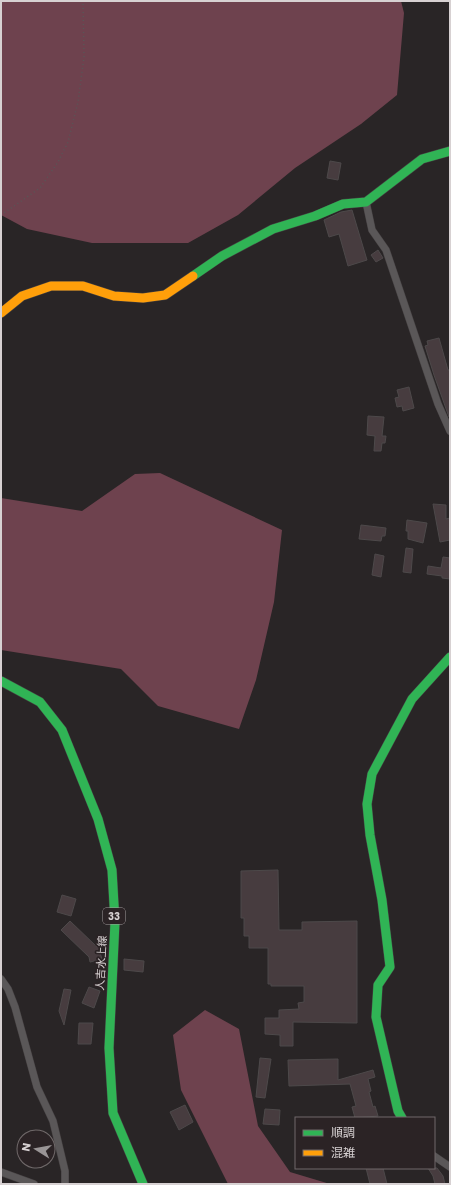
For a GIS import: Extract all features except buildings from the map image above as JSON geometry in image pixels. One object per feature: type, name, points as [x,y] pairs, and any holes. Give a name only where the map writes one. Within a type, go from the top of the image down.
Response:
[{"type":"street","points":[[1,313],[22,296],[51,286],[83,286],[114,296],[144,298],[165,295],[222,256],[273,229],[315,216],[343,204],[366,202],[422,159],[450,151]]},
{"type":"street","points":[[366,202],[372,230],[386,250],[438,404],[450,431]]},
{"type":"street","points":[[401,1117],[398,1111],[394,1096],[376,1017],[378,985],[390,967],[382,900],[370,835],[367,804],[372,774],[412,699],[420,687],[450,657]]},
{"type":"street","name":"人吉水上線","points":[[1,681],[40,702],[62,730],[98,819],[112,870],[115,922],[109,1048],[113,1113],[133,1163],[144,1184]]},
{"type":"street","points":[[1,979],[8,989],[15,1007],[37,1087],[53,1121],[65,1171],[65,1184]]},
{"type":"street","points":[[435,1157],[450,1167]]},
{"type":"street","points":[[1,1172],[34,1184]]},
{"type":"path","points":[[1,215],[40,188],[58,162],[68,142],[78,102],[84,57],[83,1]]},
{"type":"shaded area","points":[[1,1],[401,1],[404,13],[397,95],[361,124],[295,168],[238,215],[188,243],[92,243],[27,229],[1,215]]},
{"type":"shaded area","points":[[160,473],[282,530],[274,602],[256,680],[239,729],[158,706],[121,669],[1,650],[1,498],[82,511],[135,474]]},
{"type":"shaded area","points":[[205,1010],[239,1029],[258,1126],[290,1172],[330,1184],[228,1184],[181,1090],[173,1035]]},
{"type":"traffic: fast","points":[[193,276],[222,256],[273,229],[315,216],[343,204],[366,202],[422,159],[450,151]]},
{"type":"traffic: fast","points":[[401,1117],[398,1111],[376,1017],[378,985],[390,967],[382,900],[370,835],[367,804],[372,774],[412,699],[450,657]]},
{"type":"traffic: fast","points":[[1,681],[40,702],[62,730],[98,819],[112,870],[115,922],[109,1048],[113,1113],[143,1184]]},
{"type":"traffic: slow","points":[[1,313],[22,296],[51,286],[83,286],[114,296],[143,298],[165,295],[193,276]]}]
